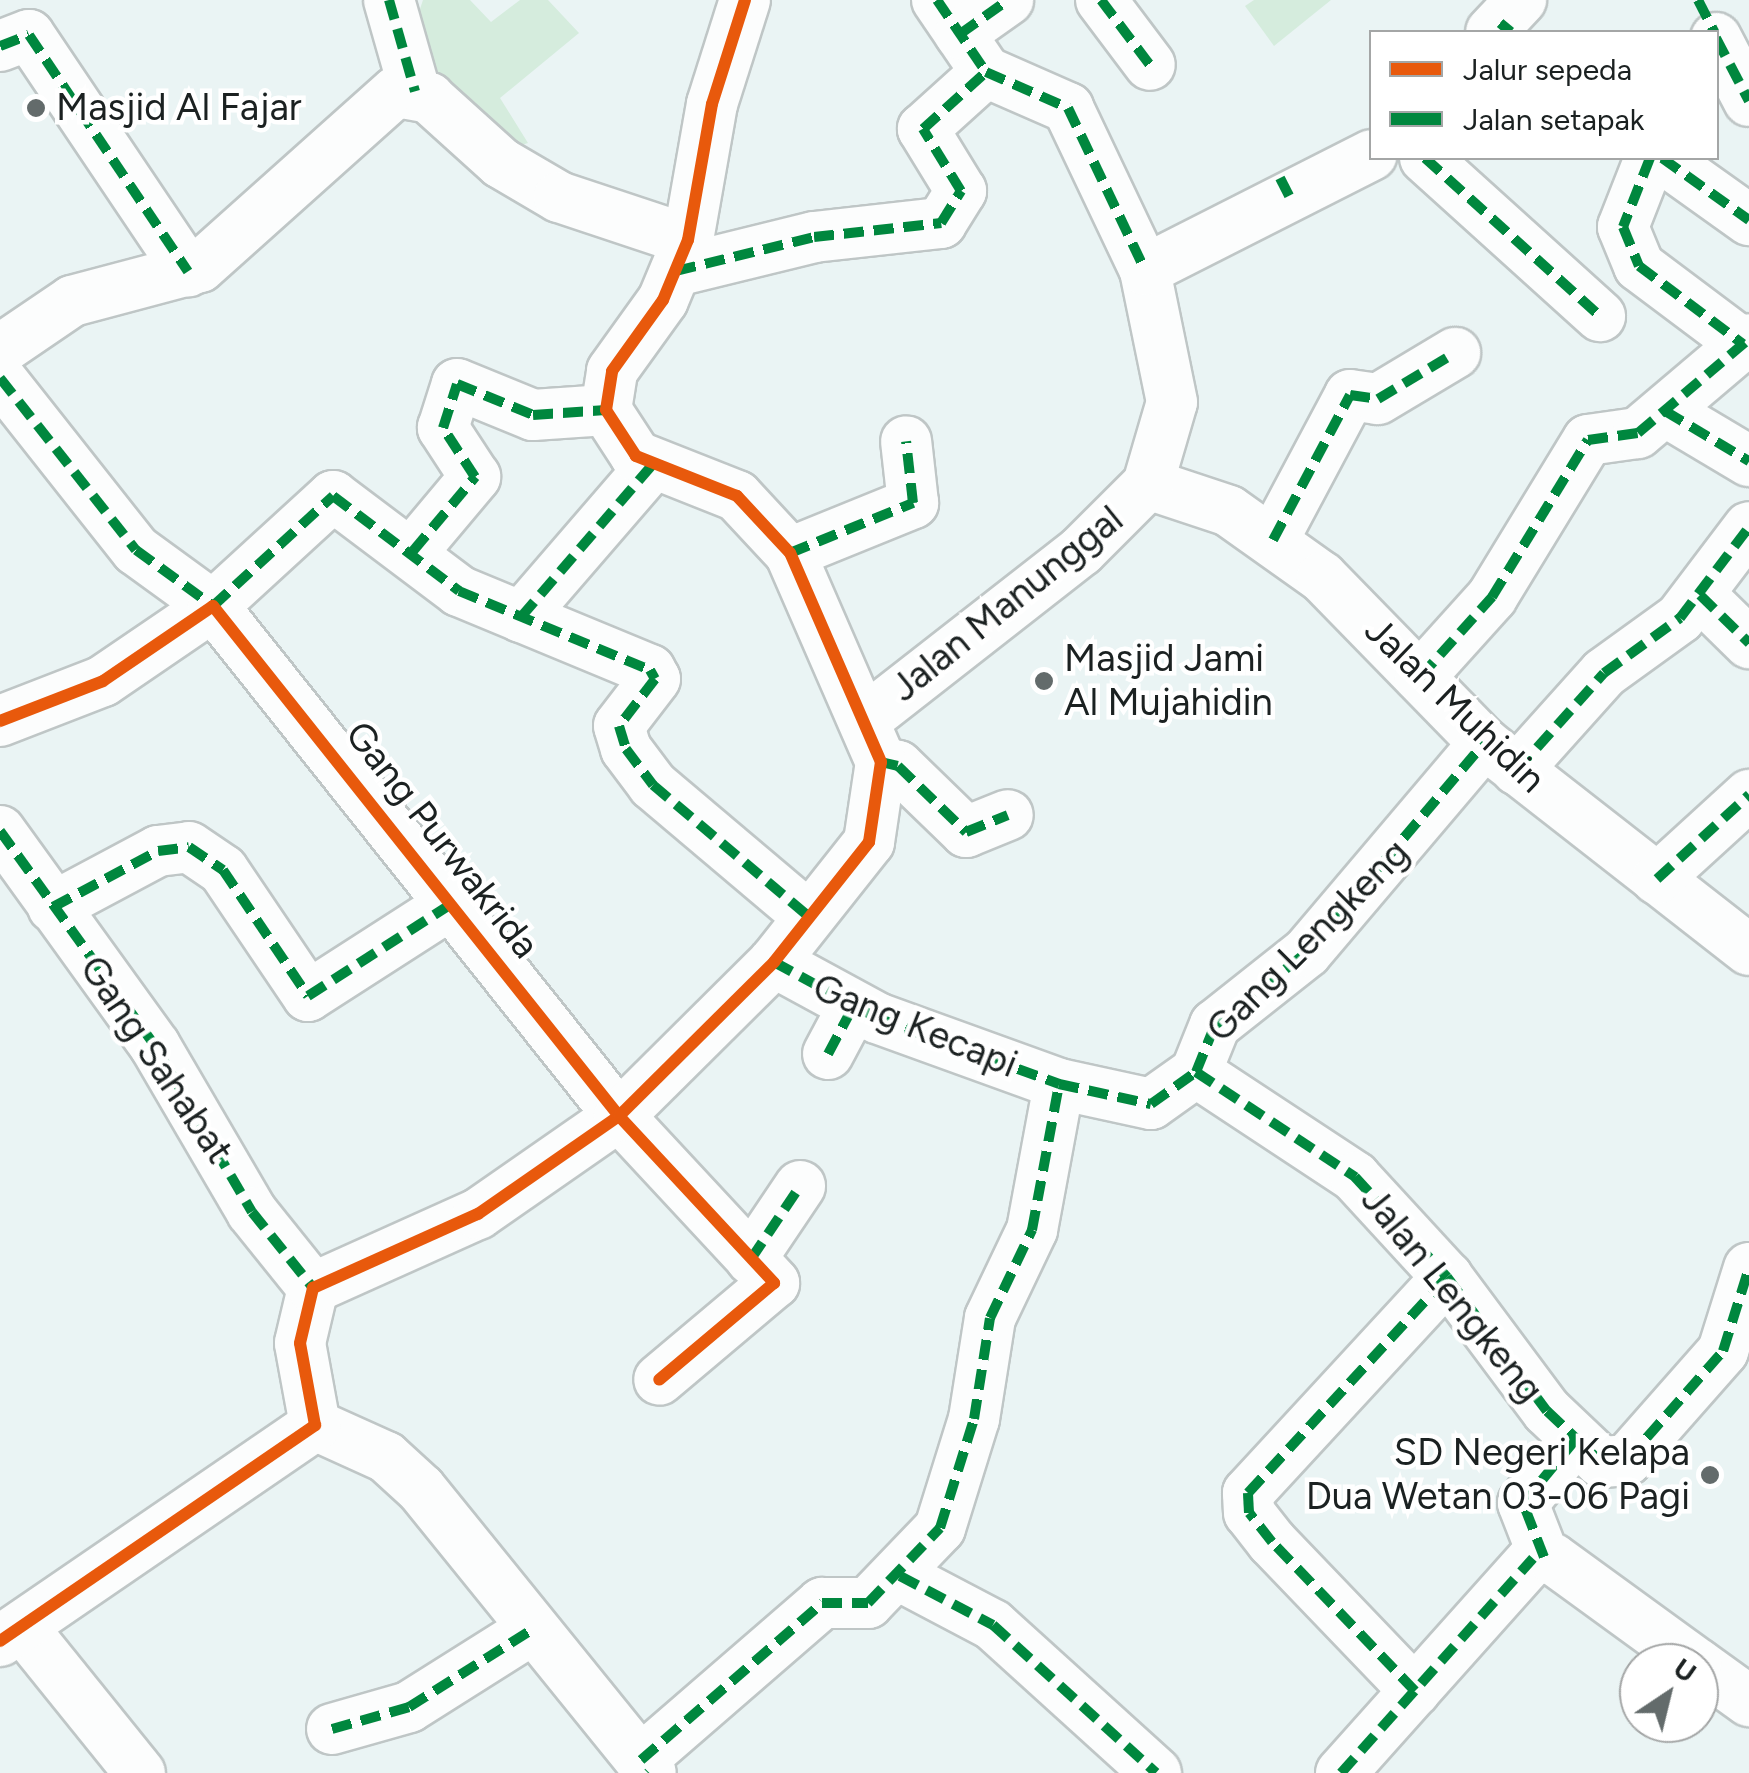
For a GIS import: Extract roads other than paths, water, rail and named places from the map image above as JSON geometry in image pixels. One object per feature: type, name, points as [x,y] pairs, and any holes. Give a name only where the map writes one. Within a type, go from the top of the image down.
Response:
[{"type":"street","points":[[389,0],[416,92],[560,197],[682,256],[940,224],[961,191],[922,129],[961,35],[1008,0]]},
{"type":"street","points":[[745,0],[712,104],[682,256],[612,371],[606,410],[618,437],[652,465],[737,496],[790,553],[874,741],[898,766],[966,832],[1008,815]]},
{"type":"street","points":[[1100,0],[1150,66]]},
{"type":"street","points":[[1698,0],[1713,30]]},
{"type":"street","name":"Jalan Manunggal","points":[[874,741],[1081,551],[1148,484],[1172,402],[1144,270],[1068,108],[961,35]]},
{"type":"street","points":[[0,46],[29,36],[188,272]]},
{"type":"street","points":[[1719,43],[1749,101]]},
{"type":"street","points":[[0,350],[72,301],[188,272],[234,242],[375,106],[416,92]]},
{"type":"street","points":[[1144,270],[1286,189],[1369,156]]},
{"type":"street","points":[[1427,160],[1600,316]]},
{"type":"street","points":[[1420,676],[1492,597],[1588,440],[1638,433],[1746,341],[1639,266],[1622,228],[1659,160]]},
{"type":"street","points":[[1661,160],[1749,220]]},
{"type":"street","points":[[1273,540],[1350,395],[1378,399],[1456,353]]},
{"type":"street","name":"Gang Purwakrida","points":[[0,378],[136,550],[213,606],[619,1116],[751,1259]]},
{"type":"street","points":[[413,552],[475,478],[443,428],[456,384],[533,416],[606,410]]},
{"type":"street","points":[[1665,411],[1749,462]]},
{"type":"street","points":[[790,553],[913,504],[906,441]]},
{"type":"street","points":[[522,617],[652,465]]},
{"type":"street","name":"Jalan Muhidin","points":[[1148,484],[1186,492],[1273,540],[1501,757],[1749,950]]},
{"type":"street","points":[[0,720],[103,682],[213,606],[333,496],[413,552],[442,580],[655,674],[626,708],[626,748],[653,785],[809,917]]},
{"type":"street","name":"Gang Lengkeng","points":[[1059,1084],[1151,1104],[1196,1072],[1215,1026],[1307,952],[1501,757],[1700,595],[1749,527]]},
{"type":"street","points":[[1700,595],[1749,643]]},
{"type":"street","points":[[315,1425],[300,1343],[313,1288],[478,1214],[619,1116],[774,962],[869,842],[874,741]]},
{"type":"street","points":[[1657,879],[1749,795]]},
{"type":"street","name":"Gang Sahabat","points":[[0,830],[155,1046],[252,1212],[313,1288]]},
{"type":"street","points":[[53,908],[158,852],[189,847],[223,870],[308,996],[453,903]]},
{"type":"street","name":"Gang Kecapi","points":[[774,962],[853,1007],[1059,1084]]},
{"type":"street","points":[[828,1054],[853,1007]]},
{"type":"street","name":"Jalan Lengkeng","points":[[1196,1072],[1356,1177],[1446,1277],[1589,1450]]},
{"type":"street","points":[[315,1425],[386,1457],[421,1489],[647,1769],[822,1602],[868,1603],[900,1576],[940,1528],[957,1486],[990,1318],[1032,1230],[1059,1084]]},
{"type":"street","points":[[659,1380],[774,1284],[751,1259],[800,1186]]},
{"type":"street","points":[[1666,1643],[1539,1558],[1523,1503],[1589,1450],[1627,1460],[1723,1350],[1749,1268]]},
{"type":"street","points":[[1415,1691],[1272,1542],[1249,1513],[1248,1493],[1446,1277]]},
{"type":"street","points":[[140,1773],[11,1634],[315,1425]]},
{"type":"street","points":[[1340,1773],[1539,1558]]},
{"type":"street","points":[[900,1576],[993,1625],[1156,1773]]},
{"type":"street","points":[[332,1728],[408,1708],[532,1629]]},
{"type":"street","points":[[1719,1679],[1749,1701]]},
{"type":"place","name":"Masjid Al Fajar","points":[[36,108]]},
{"type":"place","name":"Masjid Jami Al Mujahidin","points":[[1044,681]]},
{"type":"place","name":"SD Negeri Kelapa Dua Wetan 03-06 Pagi","points":[[1710,1475]]}]
